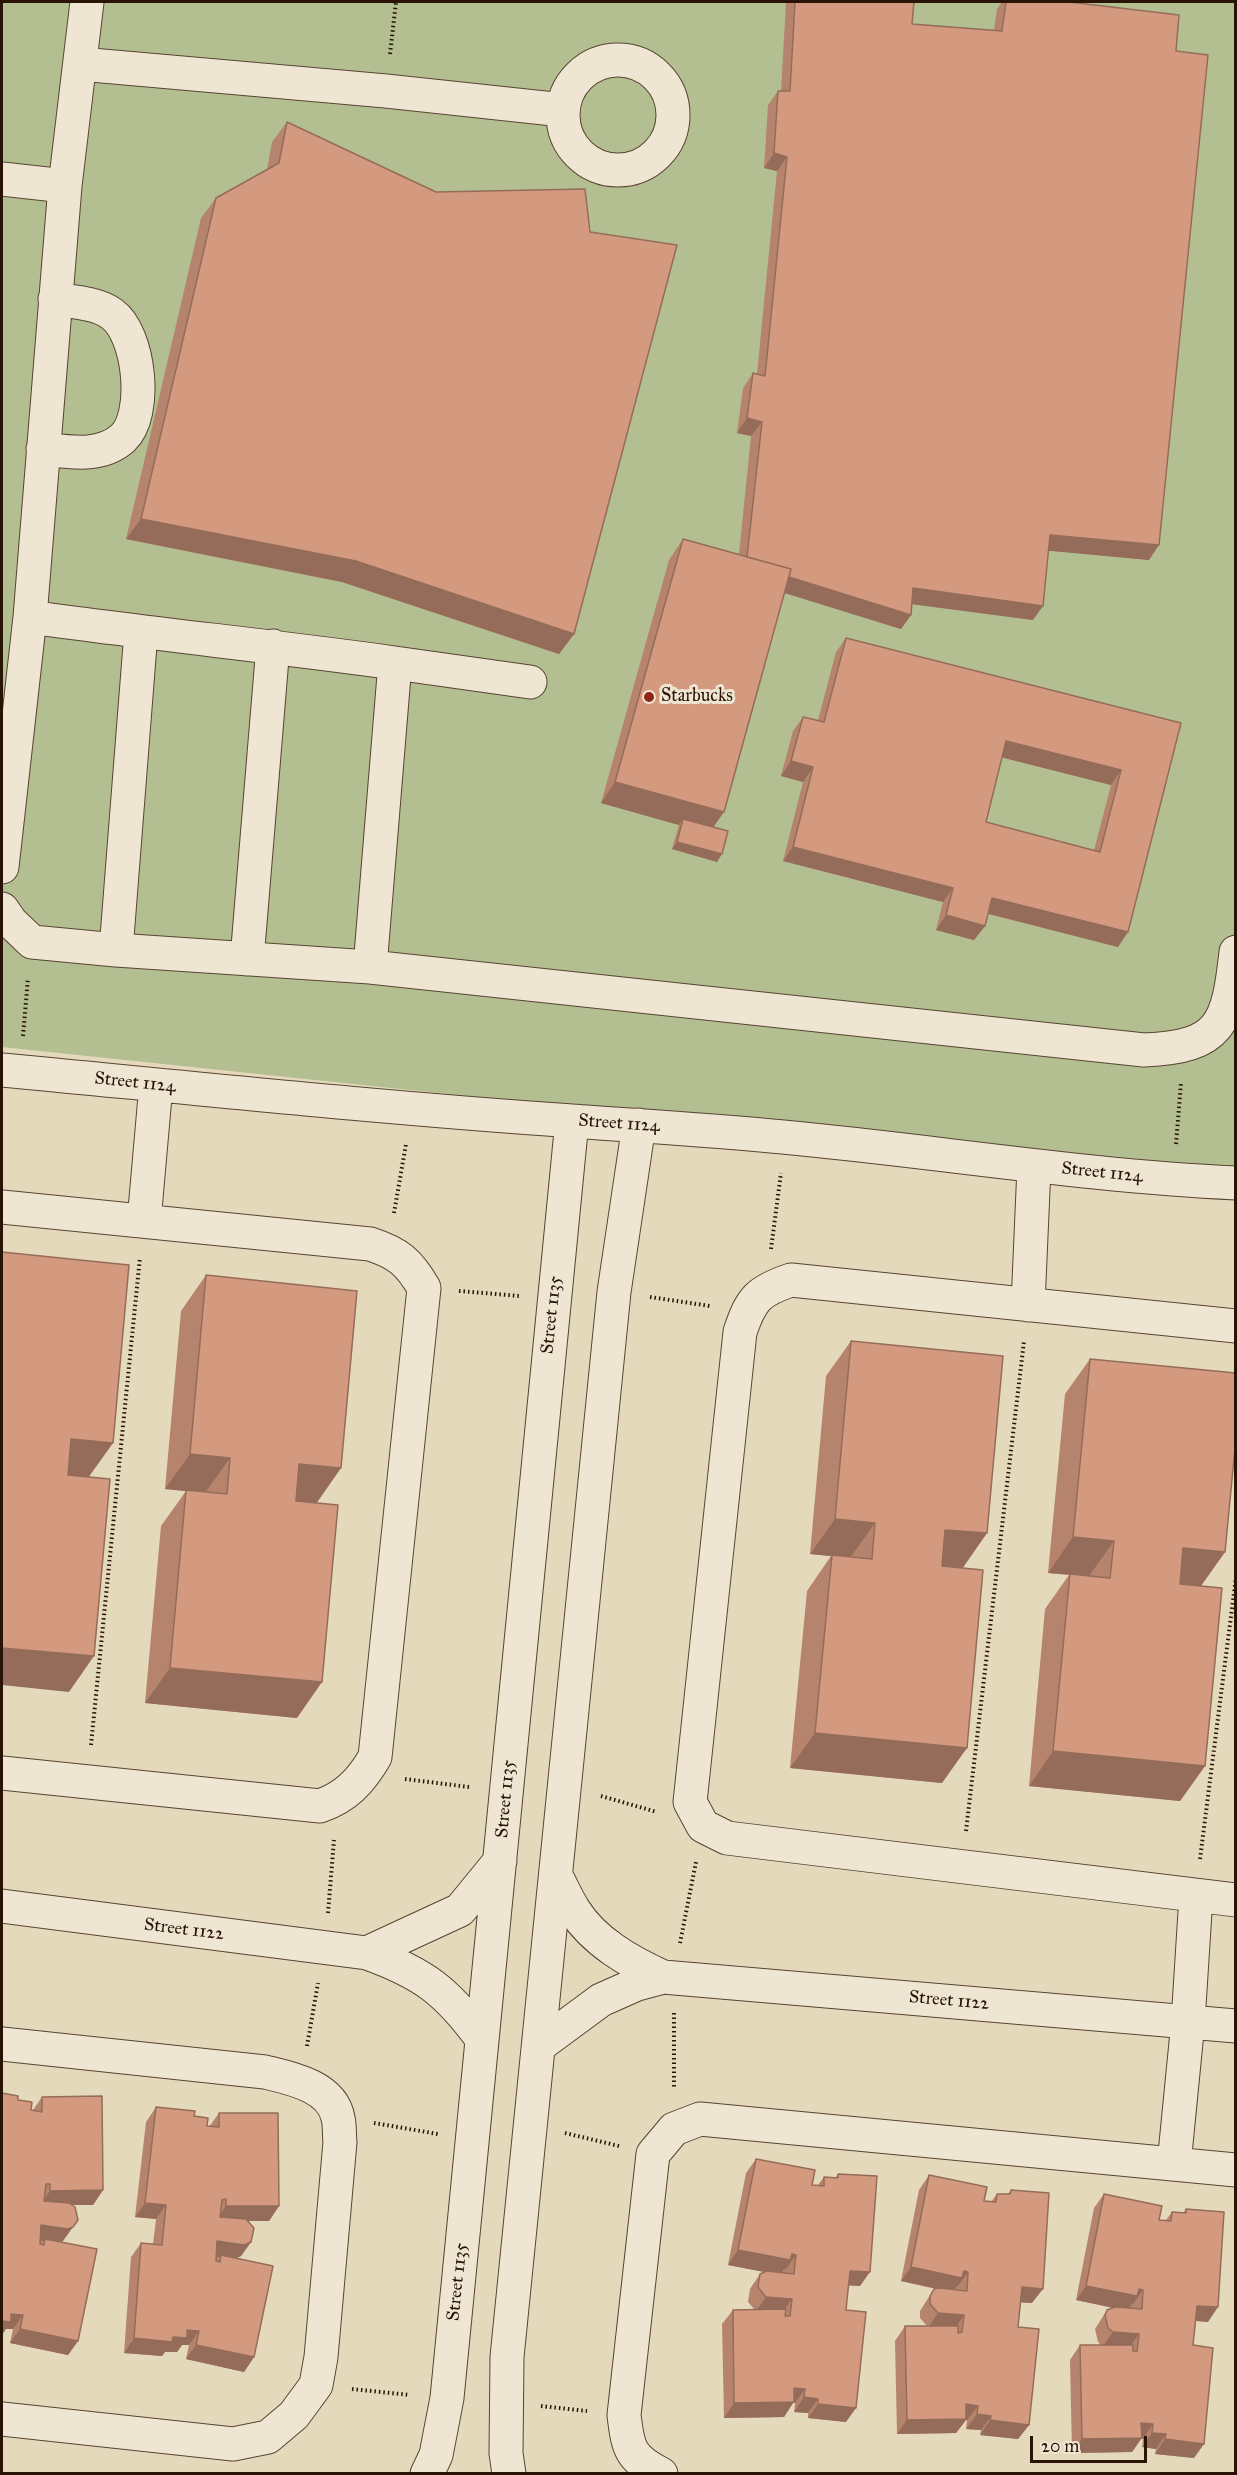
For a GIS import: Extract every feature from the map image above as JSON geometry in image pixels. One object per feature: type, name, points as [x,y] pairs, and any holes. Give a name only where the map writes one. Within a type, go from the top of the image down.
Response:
[{"type":"street","points":[[2,867],[30,617],[65,186],[87,2]]},
{"type":"street","points":[[80,64],[386,91],[562,110]]},
{"type":"street","points":[[2,179],[65,186]]},
{"type":"street","points":[[43,449],[96,452],[111,445],[124,437],[133,422],[137,400],[137,374],[133,346],[123,325],[112,314],[97,308],[55,299]]},
{"type":"street","points":[[30,617],[273,646],[530,682]]},
{"type":"street","points":[[116,950],[141,632]]},
{"type":"street","points":[[247,959],[273,646]]},
{"type":"street","points":[[370,967],[395,663]]},
{"type":"street","points":[[2,909],[11,922],[32,942],[370,967],[1144,1050],[1185,1046],[1203,1040],[1224,1015],[1231,997],[1236,952]]},
{"type":"street","name":"Street 1124","points":[[11,1070],[156,1085],[785,1137],[1034,1167],[1173,1180],[1236,1183]]},
{"type":"street","points":[[144,1221],[156,1085]]},
{"type":"street","name":"Street 1135","points":[[427,2474],[436,2455],[447,2398],[572,1121]]},
{"type":"street","points":[[509,2474],[506,2453],[507,2357],[614,1292],[639,1125]]},
{"type":"street","points":[[1028,1305],[1034,1167]]},
{"type":"street","points":[[2,1207],[370,1244],[404,1259],[424,1288],[375,1757],[355,1786],[338,1800],[320,1806],[2,1773]]},
{"type":"street","points":[[1236,1326],[790,1280],[766,1289],[747,1311],[740,1332],[690,1802],[703,1826],[727,1838],[1236,1900]]},
{"type":"street","points":[[367,1953],[460,1910],[500,1861]]},
{"type":"street","name":"Street 1122","points":[[556,1876],[575,1912],[603,1942],[636,1965],[663,1977],[1236,2026]]},
{"type":"street","points":[[1174,2164],[1188,2022],[1196,1896]]},
{"type":"street","name":"Street 1122","points":[[2,1906],[367,1953],[402,1966],[434,1984],[461,2009],[482,2039]]},
{"type":"street","name":"Street 1122","points":[[540,2045],[601,2000],[637,1984],[663,1977]]},
{"type":"street","points":[[2,2044],[264,2072],[301,2081],[326,2096],[338,2116],[340,2142],[321,2357],[316,2385],[294,2415],[268,2437],[233,2444],[2,2419]]},
{"type":"street","points":[[661,2474],[644,2465],[628,2446],[624,2415],[653,2154],[674,2129],[700,2119],[1236,2170]]},
{"type":"path","points":[[386,91],[396,2]]},
{"type":"path","points":[[11,1070],[32,942]]},
{"type":"path","points":[[1173,1180],[1185,1046]]},
{"type":"path","points":[[388,1250],[412,1107]]},
{"type":"path","points":[[766,1289],[785,1137]]},
{"type":"path","points":[[87,1782],[144,1221]]},
{"type":"path","points":[[961,1868],[1028,1305]]},
{"type":"path","points":[[1196,1896],[1236,1577]]},
{"type":"path","points":[[316,2385],[447,2398]]},
{"type":"path","points":[[506,2402],[624,2415]]},
{"type":"green space","points":[[2,2],[1235,2],[1235,1177],[2,1047]]},
{"type":"building","points":[[795,2],[914,2],[912,24],[1002,31],[1006,2],[1069,2],[1179,15],[1176,51],[1208,55],[1159,545],[1050,535],[1043,606],[913,588],[911,615],[789,577],[791,569],[747,557],[762,422],[747,418],[753,373],[765,376],[787,157],[774,153],[778,91],[790,91]]},
{"type":"building","points":[[287,122],[436,192],[585,189],[590,232],[677,245],[574,634],[356,561],[141,519],[216,198],[279,163]]},
{"type":"building","points":[[683,539],[791,569],[724,812],[615,782]]},
{"type":"building","points":[[846,638],[1181,723],[1128,932],[992,898],[985,926],[946,915],[953,888],[793,847],[813,767],[791,761],[803,717],[824,722]],"holes":[[[1006,741],[1121,770],[1100,852],[986,822]]]},
{"type":"building","points":[[683,819],[728,831],[722,854],[677,842]]},
{"type":"building","points":[[2,1252],[129,1265],[113,1443],[71,1439],[68,1475],[110,1479],[94,1656],[2,1648]]},
{"type":"building","points":[[206,1275],[357,1291],[341,1468],[299,1464],[296,1501],[338,1505],[322,1682],[170,1668],[186,1490],[227,1494],[230,1458],[190,1454]]},
{"type":"building","points":[[851,1341],[1003,1356],[987,1533],[945,1530],[942,1566],[983,1570],[967,1748],[815,1733],[832,1555],[872,1559],[875,1523],[835,1519]]},
{"type":"building","points":[[1090,1359],[1236,1373],[1236,1438],[1225,1552],[1183,1548],[1180,1584],[1222,1588],[1205,1766],[1053,1751],[1070,1574],[1110,1578],[1114,1541],[1073,1537]]},
{"type":"building","points":[[2,2093],[18,2096],[18,2100],[32,2102],[31,2110],[42,2112],[42,2097],[102,2096],[103,2190],[50,2191],[50,2184],[46,2184],[44,2201],[69,2203],[75,2207],[78,2220],[73,2227],[68,2229],[41,2225],[40,2244],[44,2245],[45,2239],[97,2249],[78,2341],[20,2329],[23,2315],[11,2314],[11,2322],[2,2321]]},
{"type":"building","points":[[156,2107],[195,2111],[194,2116],[208,2118],[207,2126],[219,2127],[219,2113],[278,2113],[279,2206],[226,2206],[226,2199],[222,2200],[220,2217],[246,2219],[254,2228],[251,2242],[244,2245],[217,2241],[216,2261],[220,2262],[221,2255],[273,2266],[254,2357],[196,2345],[199,2331],[187,2330],[187,2338],[173,2337],[172,2342],[134,2338],[141,2243],[162,2245],[166,2205],[145,2203]]},
{"type":"building","points":[[756,2159],[815,2170],[812,2185],[824,2186],[824,2177],[838,2178],[838,2174],[877,2176],[870,2272],[850,2271],[846,2310],[866,2312],[856,2408],[818,2404],[818,2399],[804,2397],[805,2389],[794,2388],[794,2402],[734,2403],[733,2310],[786,2309],[785,2316],[790,2316],[792,2299],[766,2297],[758,2287],[760,2274],[767,2271],[794,2274],[796,2255],[792,2254],[790,2260],[738,2250]]},
{"type":"building","points":[[929,2175],[987,2187],[984,2201],[996,2202],[997,2194],[1010,2194],[1011,2190],[1049,2193],[1043,2289],[1022,2287],[1018,2327],[1039,2329],[1029,2425],[990,2420],[991,2416],[977,2414],[978,2406],[966,2404],[966,2419],[907,2420],[905,2326],[958,2326],[958,2333],[962,2332],[964,2315],[938,2313],[930,2304],[930,2296],[934,2289],[939,2288],[967,2291],[968,2272],[964,2271],[962,2278],[911,2267]]},
{"type":"building","points":[[1104,2194],[1162,2206],[1159,2220],[1171,2221],[1172,2212],[1186,2213],[1186,2209],[1224,2212],[1218,2307],[1197,2306],[1193,2345],[1213,2348],[1204,2444],[1165,2439],[1166,2434],[1152,2433],[1153,2424],[1141,2423],[1142,2438],[1082,2439],[1080,2345],[1133,2345],[1133,2351],[1137,2351],[1139,2334],[1113,2332],[1108,2328],[1105,2315],[1107,2310],[1115,2307],[1142,2309],[1143,2290],[1139,2289],[1137,2296],[1086,2286]]},
{"type":"place","name":"Starbucks","points":[[649,697]]}]
